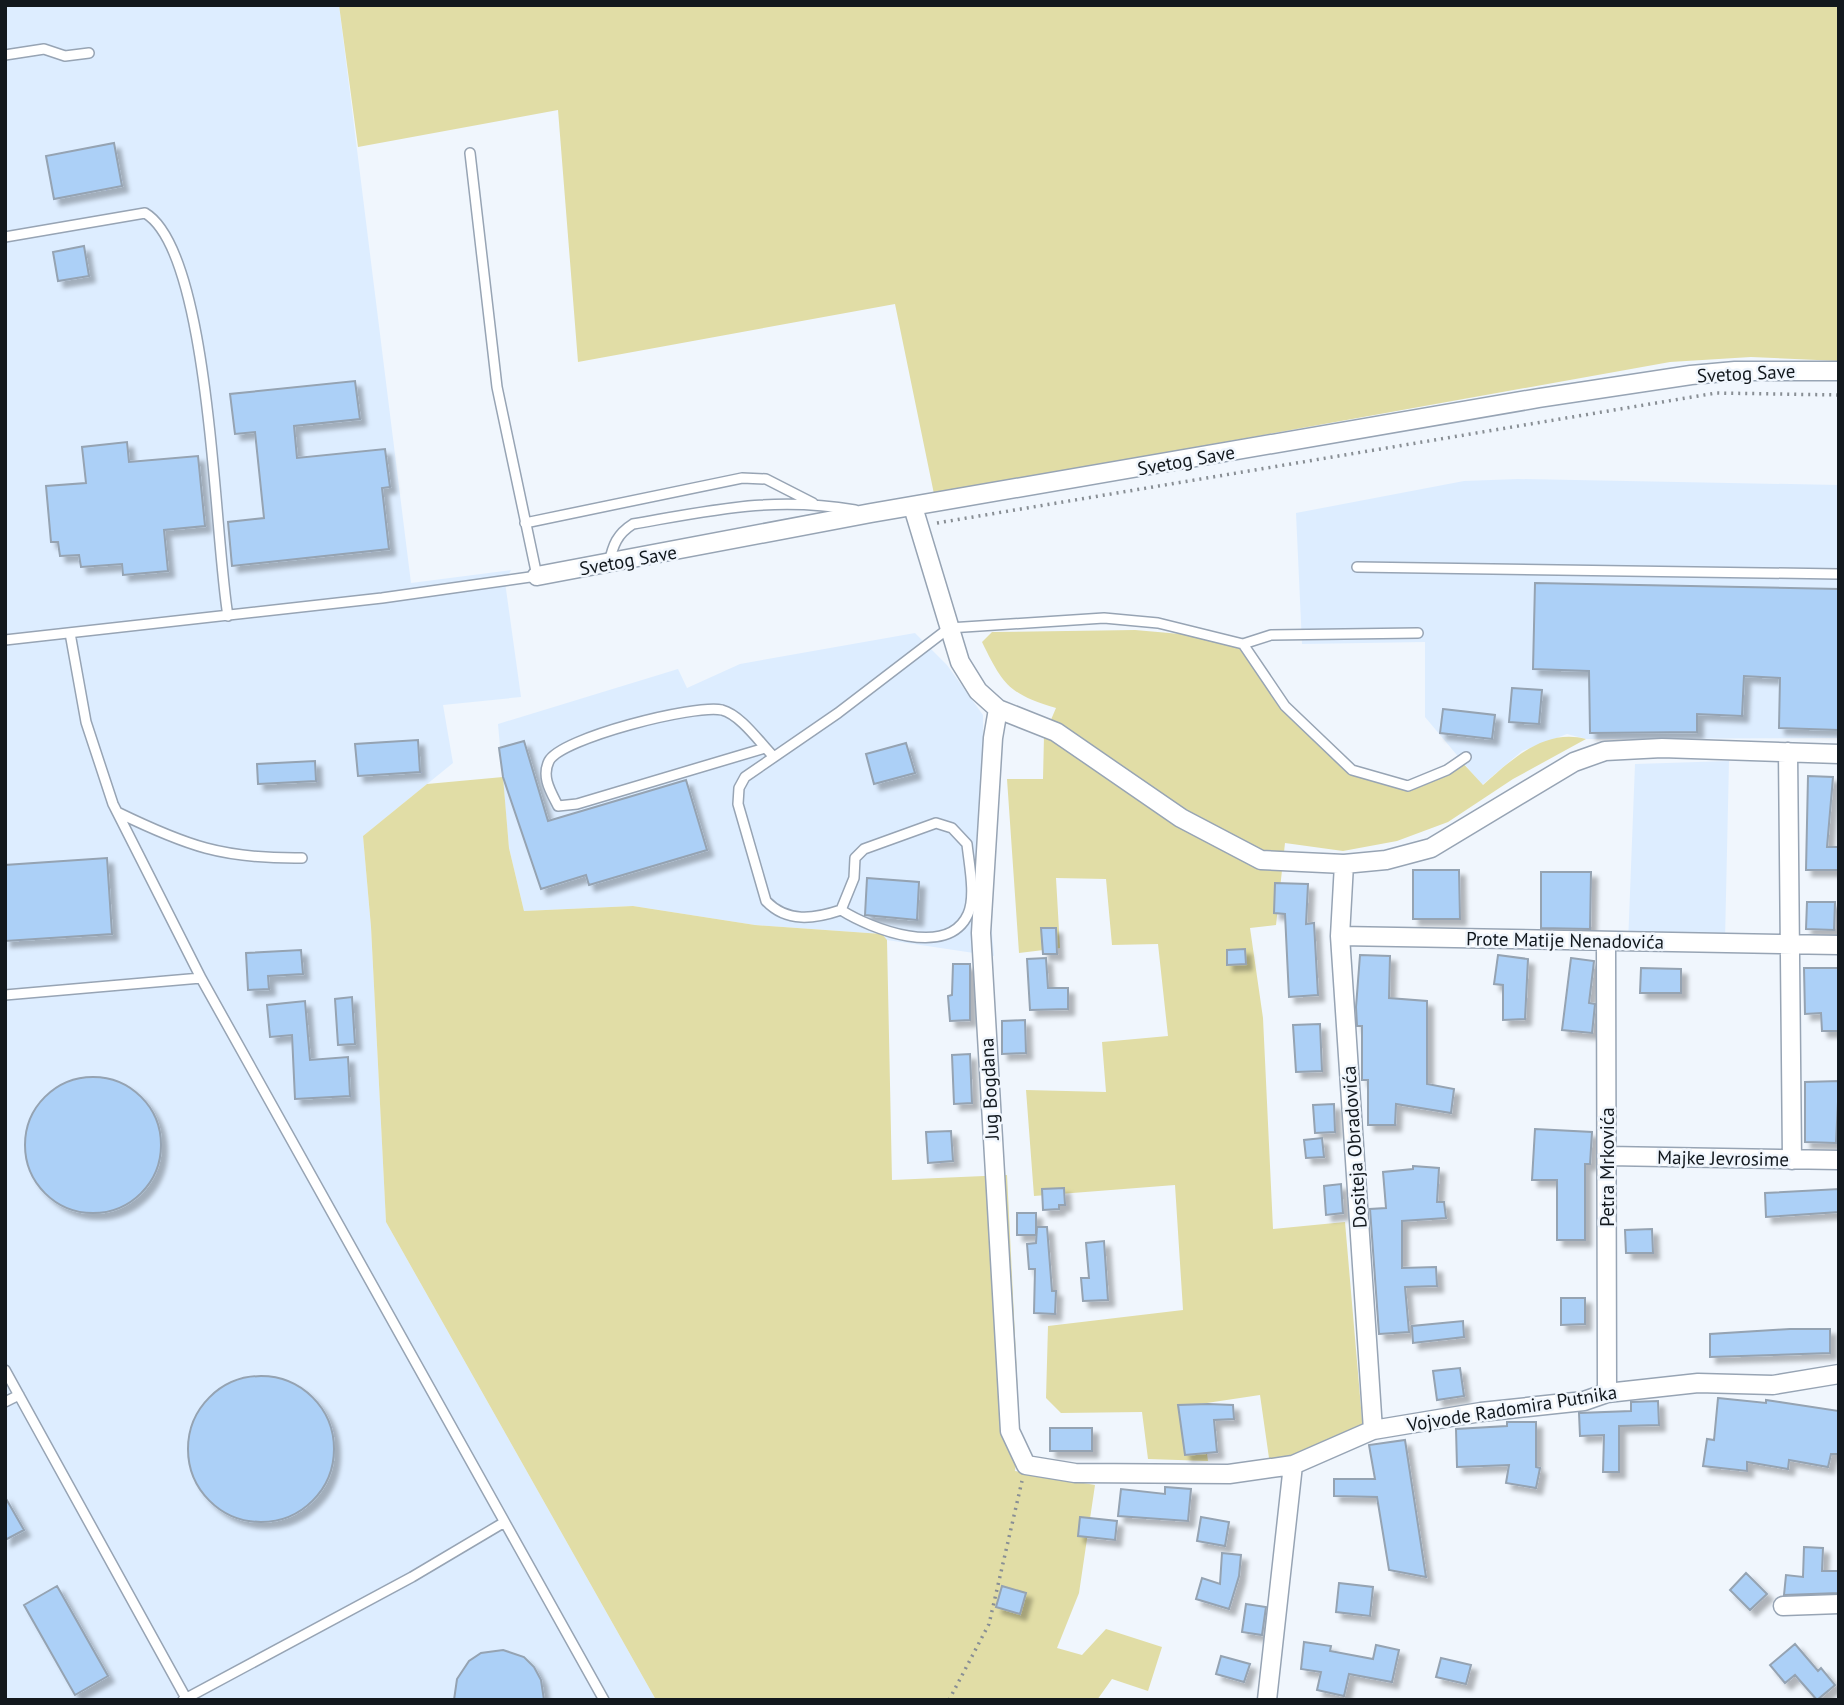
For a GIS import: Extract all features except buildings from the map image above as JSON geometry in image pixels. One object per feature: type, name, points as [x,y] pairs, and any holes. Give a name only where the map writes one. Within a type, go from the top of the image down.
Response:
[{"type":"street","name":"Svetog Save","points":[[537,576],[871,513],[915,515],[1691,375],[1735,371],[1839,371]]},
{"type":"street","points":[[915,515],[960,662],[972,681],[998,709],[1056,732],[1181,818],[1261,860],[1345,864],[1386,860],[1431,848],[1574,762],[1605,751],[1662,748],[1839,754]]},
{"type":"street","name":"Jug Bogdana","points":[[998,709],[993,738],[981,933],[1010,1431],[1026,1465]]},
{"type":"street","points":[[1788,752],[1792,1160]]},
{"type":"street","name":"Dositeja Obradovića","points":[[1345,864],[1340,936],[1373,1430]]},
{"type":"street","name":"Prote Matije Nenadovića","points":[[1340,936],[1839,945]]},
{"type":"street","name":"Petra Mrkovića","points":[[1606,941],[1606,1393]]},
{"type":"street","name":"Majke Jevrosime","points":[[1608,1156],[1839,1160]]},
{"type":"street","name":"Vojvode Radomira Putnika","points":[[1026,1465],[1074,1473],[1229,1474],[1293,1465],[1373,1430],[1481,1412],[1584,1401],[1606,1393],[1698,1383],[1773,1385],[1839,1374]]},
{"type":"street","points":[[1267,1700],[1293,1465]]},
{"type":"street","points":[[1783,1606],[1839,1604]]},
{"type":"lane","points":[[5,55],[44,49],[65,56],[89,53]]},
{"type":"lane","points":[[5,640],[228,616],[537,576],[497,387],[470,153]]},
{"type":"lane","points":[[5,237],[145,213],[156,220],[164,230],[185,285],[203,376],[228,616]]},
{"type":"lane","points":[[526,523],[742,478],[766,479],[813,503]]},
{"type":"lane","points":[[609,563],[613,544],[622,531],[634,524],[744,504],[813,503],[871,513]]},
{"type":"lane","points":[[1357,567],[1839,575]]},
{"type":"lane","points":[[841,910],[854,878],[855,858],[864,849],[936,823],[952,828],[967,844],[969,912],[961,926],[946,937],[925,939],[858,920],[841,910],[803,919],[774,910],[766,901],[738,804],[738,788],[745,777],[838,713],[949,628],[1104,618],[1158,623],[1243,644],[1271,635],[1418,633]]},
{"type":"lane","points":[[70,633],[86,722],[117,811],[201,978],[604,1700]]},
{"type":"lane","points":[[1243,644],[1285,706],[1352,770],[1408,786],[1447,770],[1466,757]]},
{"type":"lane","points":[[765,748],[577,804],[558,806],[546,782],[549,761],[560,748],[653,718],[691,710],[724,710],[765,748],[774,757]]},
{"type":"lane","points":[[117,811],[205,850],[259,858],[302,858]]},
{"type":"lane","points":[[5,995],[201,978]]},
{"type":"lane","points":[[5,1370],[186,1699],[412,1577],[503,1523]]},
{"type":"lane","points":[[5,1402],[19,1395]]},
{"type":"path","points":[[915,515],[945,523],[1716,393],[1839,395]]},
{"type":"path","points":[[949,1700],[989,1624],[1026,1465]]},
{"type":"shaded area","points":[[5,5],[339,5],[411,583],[511,570],[505,582],[521,697],[443,705],[453,763],[363,836],[371,927],[386,1222],[656,1700],[5,1700]]},
{"type":"shaded area","points":[[339,5],[1839,5],[1839,361],[1751,357],[1670,362],[934,494],[895,304],[578,362],[558,110],[358,147]]},
{"type":"shaded area","points":[[1518,479],[1839,485],[1839,738],[1586,739],[1567,734],[1522,751],[1482,785],[1425,717],[1425,642],[1302,644],[1296,513],[1464,481]]},
{"type":"shaded area","points":[[1135,630],[1226,638],[1243,644],[1285,706],[1352,770],[1408,786],[1460,760],[1483,785],[1518,756],[1543,742],[1571,737],[1586,739],[1513,779],[1448,822],[1397,841],[1343,851],[1285,843],[1276,925],[1250,928],[1263,1018],[1273,1229],[1345,1222],[1363,1431],[1300,1458],[1269,1458],[1260,1395],[1200,1404],[1208,1461],[1148,1459],[1142,1412],[1061,1413],[1046,1398],[1048,1326],[1183,1310],[1175,1185],[1034,1196],[1026,1090],[1106,1092],[1102,1042],[1168,1036],[1158,944],[1112,945],[1106,879],[1056,878],[1060,948],[1019,953],[1007,779],[1043,779],[1044,736],[1056,708],[1028,698],[1009,686],[982,642],[992,632]]},
{"type":"shaded area","points":[[915,633],[947,665],[983,715],[985,849],[994,956],[887,940],[882,934],[755,925],[633,906],[524,911],[509,848],[498,724],[678,669],[687,688],[740,664]]},
{"type":"shaded area","points":[[1729,761],[1725,941],[1628,944],[1635,764]]},
{"type":"shaded area","points":[[503,777],[509,848],[524,911],[633,906],[755,925],[882,934],[887,940],[892,1180],[1007,1175],[1020,1437],[1015,1471],[1095,1485],[1079,1593],[1057,1648],[1082,1655],[1106,1629],[1162,1647],[1148,1691],[1112,1679],[1097,1700],[656,1700],[386,1222],[371,927],[363,836],[427,784]]}]
